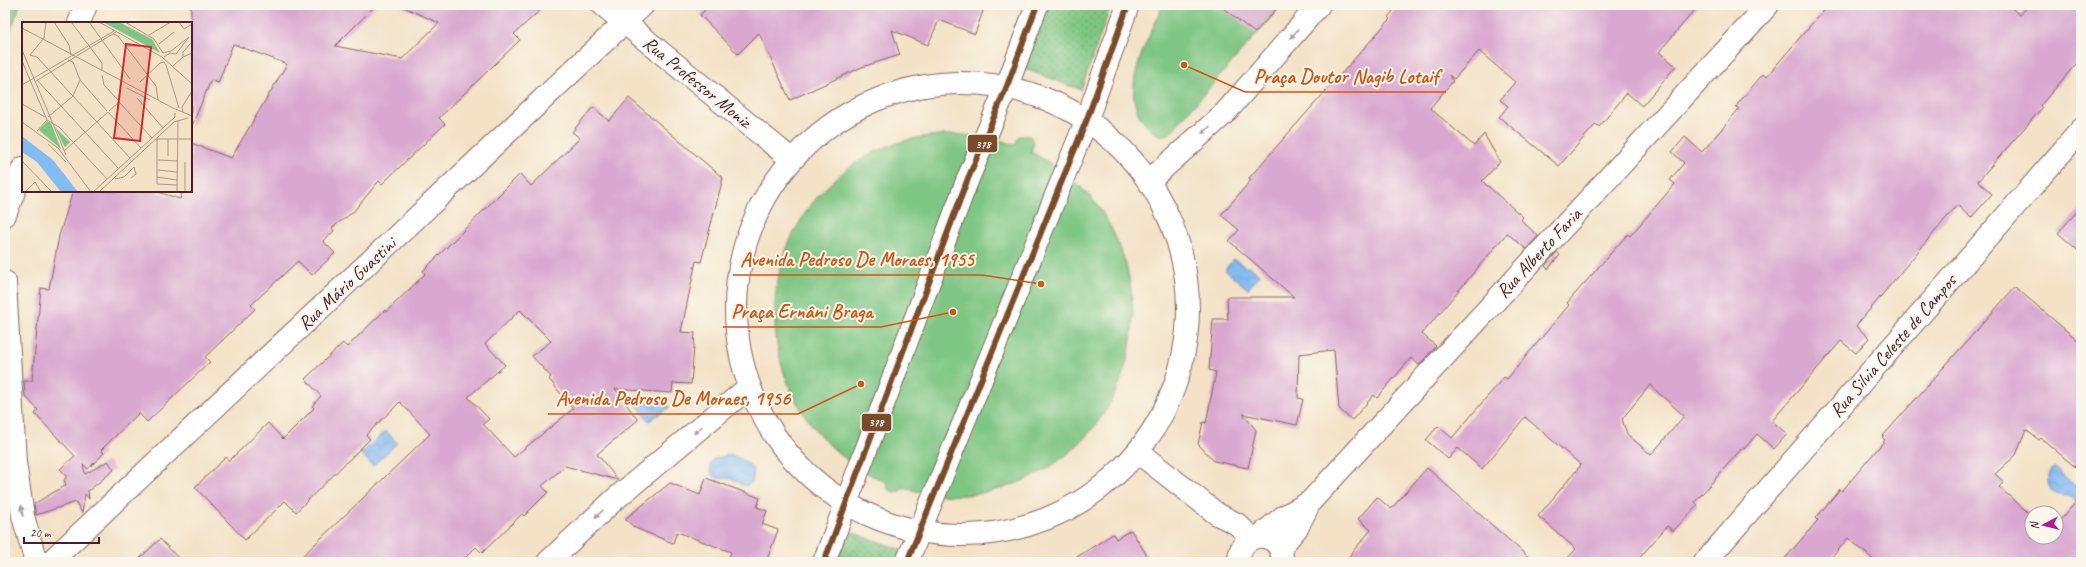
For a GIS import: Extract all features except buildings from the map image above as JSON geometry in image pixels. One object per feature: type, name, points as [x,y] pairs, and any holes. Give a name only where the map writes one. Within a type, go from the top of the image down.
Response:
[{"type":"main road","points":[[79,22],[86,5]]},
{"type":"main road","name":"Rua Professor Moniz","points":[[603,5],[791,159]]},
{"type":"main road","name":"Rua Mário Guastini","points":[[50,562],[644,5]]},
{"type":"main road","points":[[824,562],[967,181],[1007,86],[1037,5]]},
{"type":"main road","points":[[907,562],[1086,119],[1128,5]]},
{"type":"main road","points":[[1149,181],[1225,113],[1319,5]]},
{"type":"main road","name":"Rua Alberto Faria","points":[[1281,558],[1310,502],[1768,5]]},
{"type":"main road","points":[[959,81],[1007,86],[1032,93],[1086,119],[1110,137],[1131,157],[1149,181],[1170,220],[1183,262],[1188,306],[1184,350],[1172,393],[1139,453],[1097,492],[1065,511],[1030,526],[993,534],[964,536],[919,532],[882,522],[846,504],[800,467],[772,433],[749,387],[738,339],[736,291],[745,244],[764,199],[791,159],[826,127],[866,102],[912,86],[959,81]]},
{"type":"main road","name":"Rua Silvia Celeste de Campos","points":[[1705,562],[2081,130]]},
{"type":"main road","points":[[5,215],[22,171]]},
{"type":"main road","points":[[5,282],[15,462],[23,516],[36,562]]},
{"type":"main road","points":[[548,562],[614,500],[749,387]]},
{"type":"main road","points":[[1139,453],[1217,514],[1237,524],[1248,547],[1268,538],[1281,558]]},
{"type":"main road","name":"Rua Alberto Faria","points":[[1248,547],[1283,517],[1310,502]]},
{"type":"green space","points":[[5,5],[20,5],[5,45]]},
{"type":"green space","points":[[1049,5],[1111,5],[1081,90],[1025,69]]},
{"type":"green space","points":[[1163,5],[1282,5],[1169,134],[1164,135],[1157,134],[1150,129],[1139,115],[1134,100],[1134,85],[1137,68]]},
{"type":"green space","points":[[957,134],[999,140],[1015,145],[1019,136],[1030,136],[1034,143],[1031,152],[1070,178],[1088,194],[1102,212],[1124,258],[1132,305],[1129,350],[1115,393],[1091,431],[1057,462],[1015,484],[966,495],[934,494],[903,488],[898,492],[894,492],[888,489],[886,482],[839,453],[804,415],[783,370],[775,321],[780,272],[798,225],[830,184],[875,152],[894,144],[914,138]]},
{"type":"green space","points":[[848,531],[902,550],[897,562],[836,562]]},
{"type":"water","points":[[1234,259],[1247,268],[1249,266],[1260,275],[1248,289],[1226,271],[1226,268]]},
{"type":"water","points":[[631,397],[665,398],[669,408],[649,421]]},
{"type":"water","points":[[386,431],[397,443],[373,466],[361,454]]},
{"type":"water","points":[[728,455],[739,458],[752,468],[753,477],[751,483],[748,485],[743,485],[728,478],[719,478],[712,475],[710,465],[713,459]]},
{"type":"water","points":[[2054,467],[2081,491],[2081,495],[2076,501],[2070,497],[2055,493],[2048,484],[2050,473]]},
{"type":"transit line","name":"378","points":[[824,562],[967,181],[1007,86],[1037,5]]},
{"type":"transit line","name":"378","points":[[907,562],[1087,119],[1128,5]]},
{"type":"place","name":"Praça Doutor Nagib Lotaif","points":[[1184,65]]},
{"type":"place","name":"Avenida Pedroso De Moraes, 1955","points":[[1041,284]]},
{"type":"place","name":"Praça Ernâni Braga","points":[[953,312]]},
{"type":"place","name":"Avenida Pedroso De Moraes, 1956","points":[[861,384]]}]
